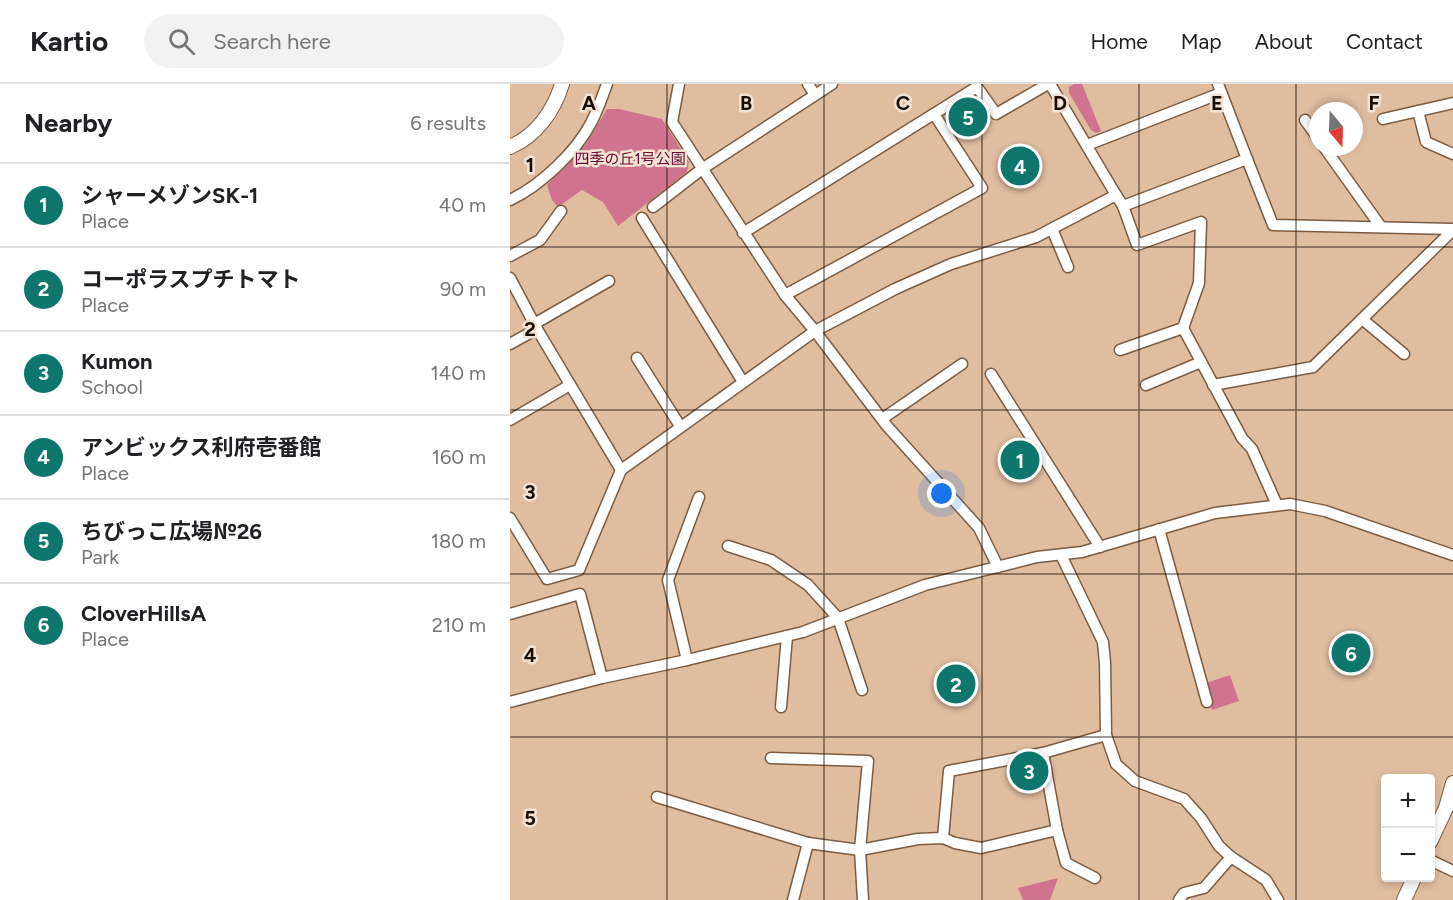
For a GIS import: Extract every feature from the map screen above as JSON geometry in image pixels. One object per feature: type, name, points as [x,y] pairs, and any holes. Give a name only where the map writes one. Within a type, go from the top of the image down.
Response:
[{"type":"street","points":[[510,147],[528,137],[547,117],[562,84]]},
{"type":"street","points":[[510,200],[538,182],[575,146],[590,125],[607,84]]},
{"type":"street","points":[[679,84],[672,122],[743,233],[785,295],[882,419],[979,528],[998,567]]},
{"type":"street","points":[[808,84],[815,95]]},
{"type":"street","points":[[653,207],[702,169],[832,84]]},
{"type":"street","points":[[743,233],[977,87],[996,114],[1049,84],[1123,206],[1137,245],[1201,222],[1199,283],[1183,328],[1242,438],[1252,449],[1277,505]]},
{"type":"street","points":[[1087,145],[1220,88],[1273,225],[1453,230]]},
{"type":"street","points":[[1383,119],[1453,103]]},
{"type":"street","points":[[1419,111],[1426,142],[1453,154]]},
{"type":"street","points":[[785,295],[982,188],[934,114]]},
{"type":"street","points":[[1305,120],[1309,126]]},
{"type":"street","points":[[1330,156],[1381,227]]},
{"type":"street","points":[[1123,206],[1247,159]]},
{"type":"street","points":[[511,522],[547,579],[579,570],[621,471],[680,426],[815,331],[895,289],[951,264],[1036,237],[1116,195]]},
{"type":"street","points":[[510,256],[540,240],[561,211]]},
{"type":"street","points":[[642,218],[743,382]]},
{"type":"street","points":[[1052,229],[1068,267]]},
{"type":"street","points":[[1214,386],[1313,367],[1453,230]]},
{"type":"street","points":[[510,278],[621,471]]},
{"type":"street","points":[[510,344],[609,281]]},
{"type":"street","points":[[1362,319],[1404,354]]},
{"type":"street","points":[[1120,350],[1183,328]]},
{"type":"street","points":[[638,358],[680,426]]},
{"type":"street","points":[[1146,385],[1201,362]]},
{"type":"street","points":[[882,419],[962,364]]},
{"type":"street","points":[[991,374],[1100,548]]},
{"type":"street","points":[[510,420],[570,385]]},
{"type":"street","points":[[687,660],[668,580],[699,497]]},
{"type":"street","points":[[510,702],[602,678],[802,632],[925,585],[1037,557],[1100,548],[1215,513],[1290,504],[1325,510],[1453,555]]},
{"type":"street","points":[[1158,529],[1207,702]]},
{"type":"street","points":[[728,546],[771,560],[808,585],[838,618],[862,690]]},
{"type":"street","points":[[1061,555],[1103,642],[1106,735],[1116,764],[1135,782],[1184,799],[1201,818],[1219,846],[1231,857],[1266,880],[1278,900]]},
{"type":"street","points":[[510,614],[580,594],[602,678]]},
{"type":"street","points":[[781,707],[787,636]]},
{"type":"street","points":[[943,838],[949,771],[1043,753],[1106,735]]},
{"type":"street","points":[[1043,753],[1057,830],[1066,863],[1095,878]]},
{"type":"street","points":[[771,758],[868,762],[860,850],[863,900]]},
{"type":"street","points":[[1435,833],[1446,808],[1453,783]]},
{"type":"street","points":[[657,797],[808,843],[860,850],[918,839],[943,838],[981,848],[1057,830]]},
{"type":"street","points":[[794,900],[808,843]]},
{"type":"street","points":[[1179,900],[1184,893],[1204,888],[1231,857]]},
{"type":"street","points":[[1435,862],[1453,871]]},
{"type":"street","points":[[1404,900],[1412,882]]},
{"type":"green space","points":[[1082,84],[1101,131],[1096,133],[1091,130],[1069,93],[1069,87]]},
{"type":"green space","points":[[972,98],[983,101],[992,113],[960,134],[950,121],[951,112]]},
{"type":"green space","name":"四季の丘1号公園","points":[[607,109],[619,109],[662,119],[689,162],[687,172],[618,226],[603,202],[582,190],[558,207],[552,200],[547,185],[586,144]]},
{"type":"green space","points":[[1230,675],[1239,701],[1212,710],[1206,683]]},
{"type":"green space","points":[[1058,878],[1050,900],[1023,900],[1018,888]]},
{"type":"place","name":"ちびっこ広場№26","points":[[968,117]]},
{"type":"place","name":"アンビックス利府壱番館","points":[[1020,166]]},
{"type":"place","name":"シャーメゾンSK-1","points":[[1020,460]]},
{"type":"place","name":"CloverHillsA","points":[[1351,653]]},
{"type":"place","name":"コーポラスプチトマト","points":[[956,684]]},
{"type":"place","name":"Kumon","points":[[1029,771]]}]
